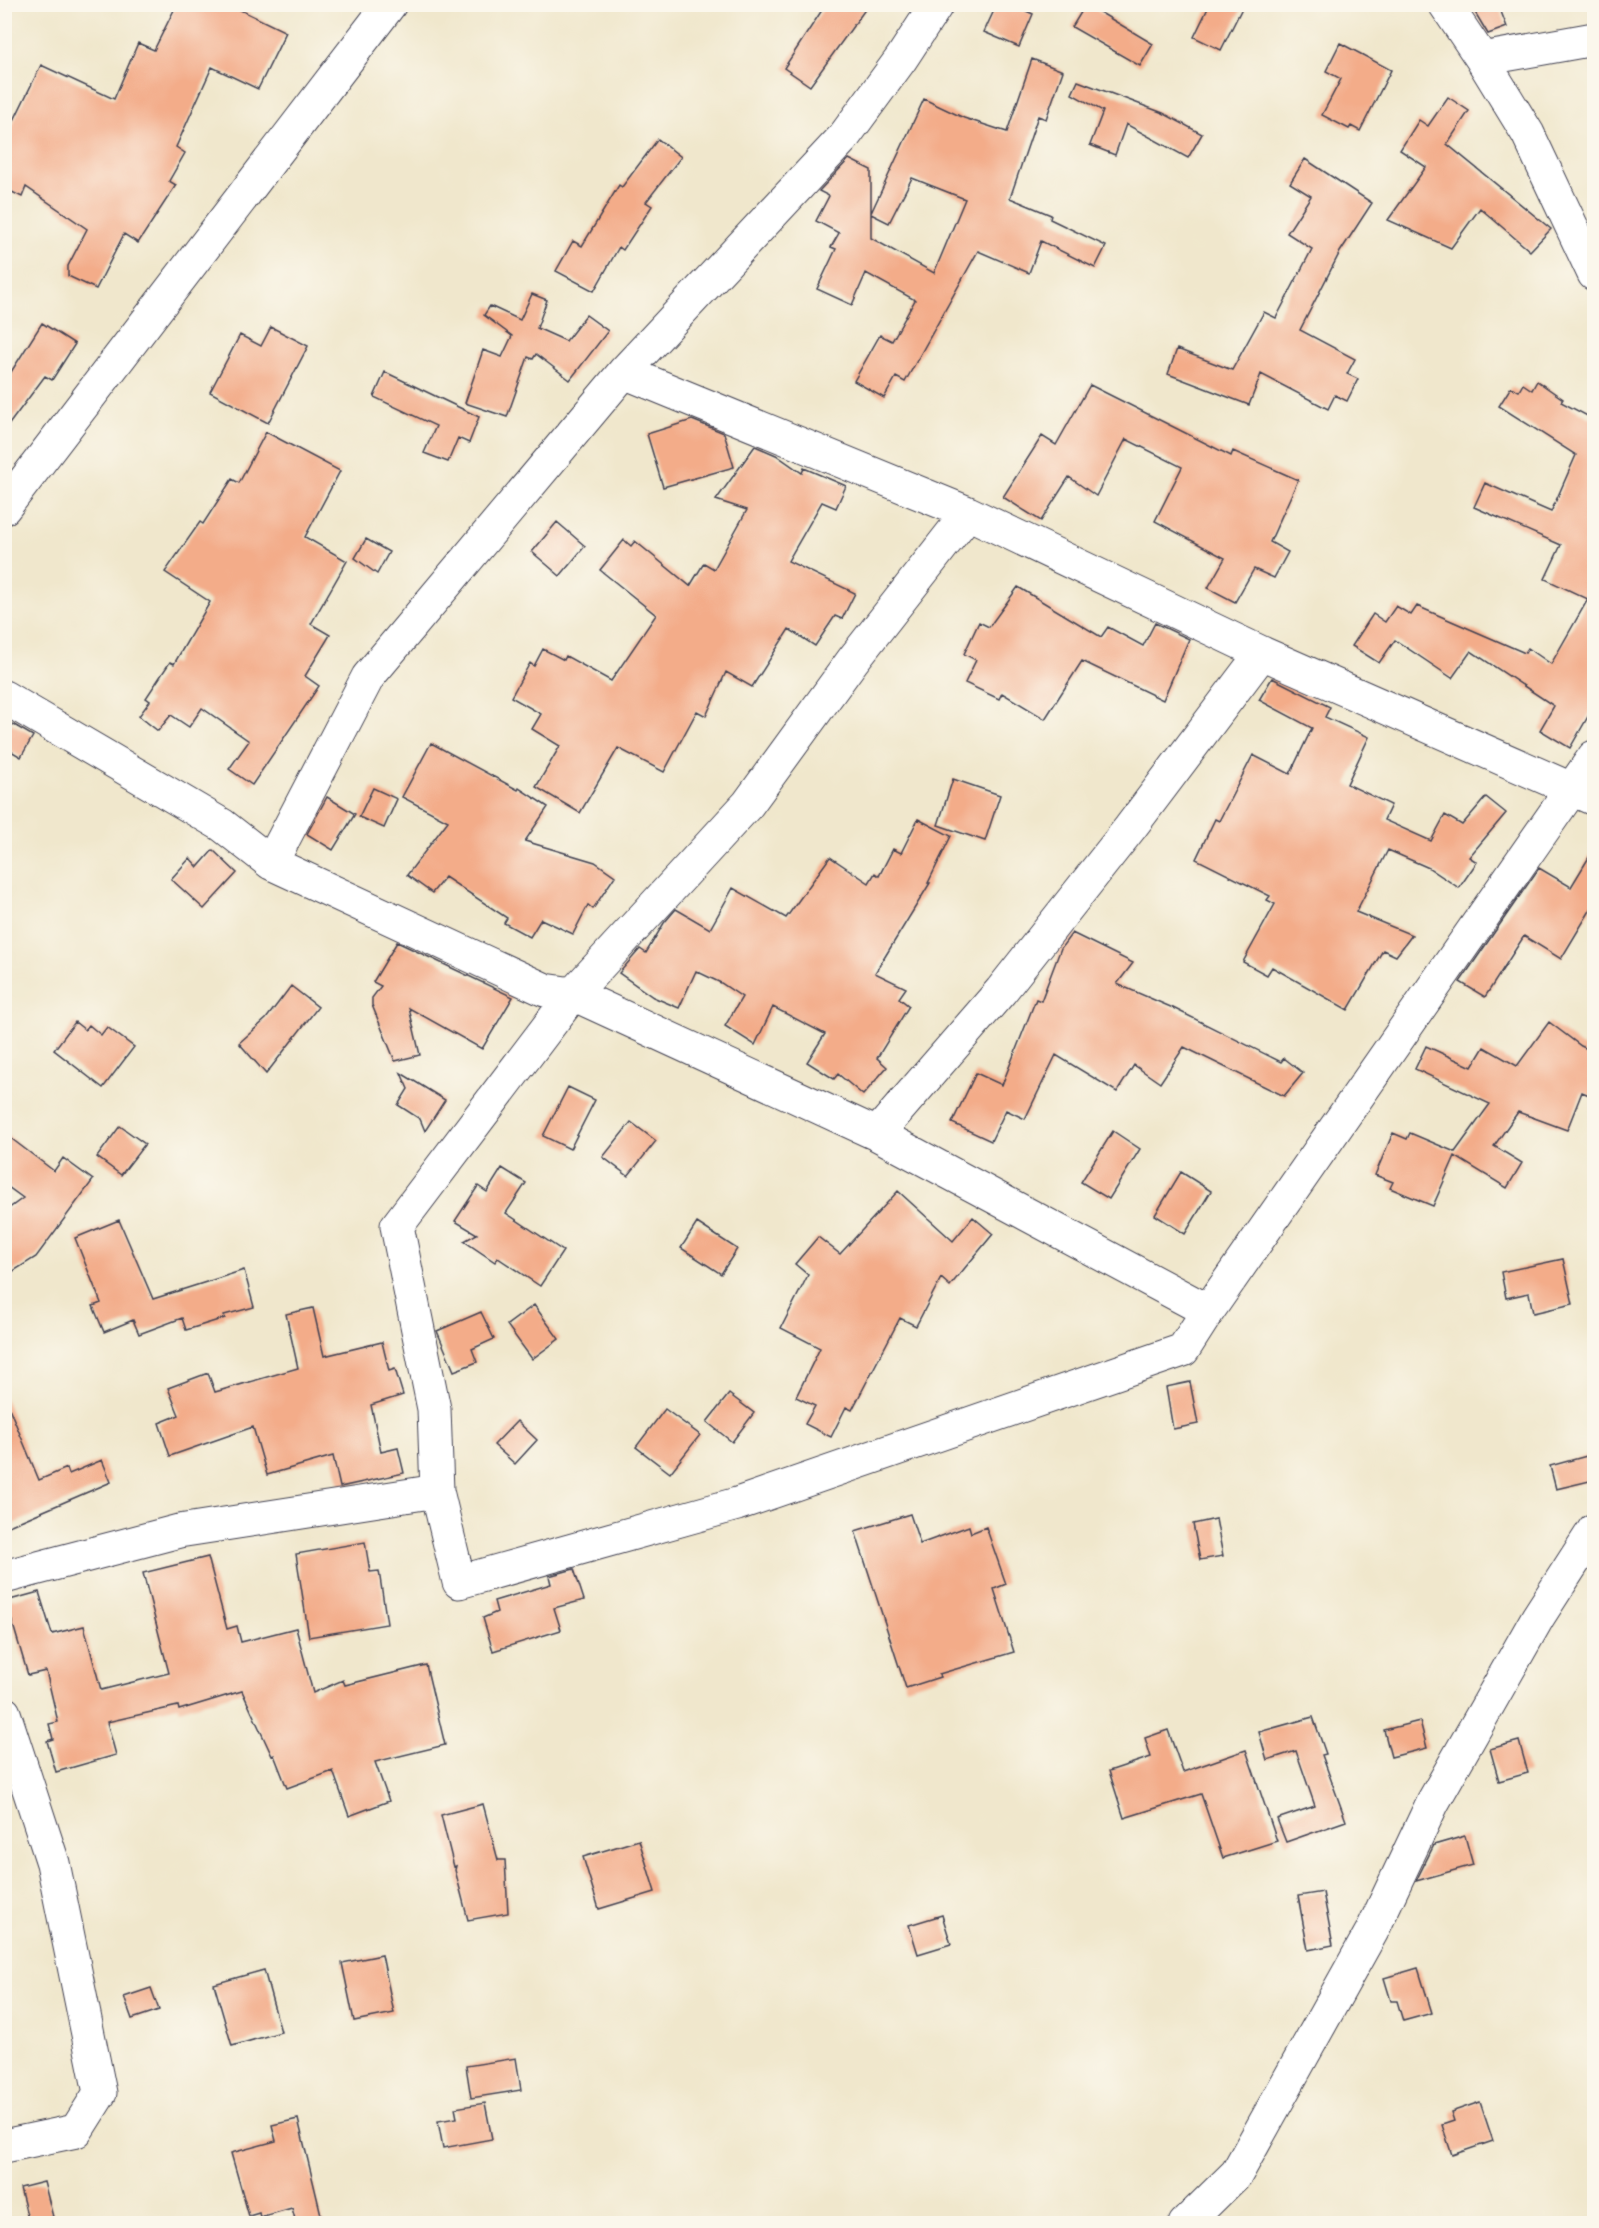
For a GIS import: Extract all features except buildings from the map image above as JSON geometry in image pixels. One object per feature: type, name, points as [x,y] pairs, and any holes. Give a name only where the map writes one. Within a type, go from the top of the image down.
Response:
[{"type":"street","points":[[4,508],[390,4]]},
{"type":"street","points":[[271,864],[368,677],[624,372],[843,138],[901,59],[937,4]]},
{"type":"street","points":[[1445,4],[1528,134],[1594,274]]},
{"type":"street","points":[[1482,59],[1594,39]]},
{"type":"street","points":[[624,372],[968,513],[1262,653],[1583,794]]},
{"type":"street","points":[[968,513],[853,660],[748,804],[573,994],[397,1226],[434,1409],[437,1491],[459,1582],[736,1504],[1183,1350],[1208,1311],[1583,794],[1594,757]]},
{"type":"street","points":[[877,1134],[1009,982],[1123,837],[1262,653]]},
{"type":"street","points":[[4,697],[222,825],[271,864],[546,990],[573,994],[877,1134],[1208,1311]]},
{"type":"street","points":[[4,1577],[179,1531],[437,1491]]},
{"type":"street","points":[[1185,2223],[1237,2173],[1372,1931],[1433,1802],[1538,1617],[1594,1530]]},
{"type":"street","points":[[4,1713],[53,1863],[100,2093],[76,2131],[4,2146]]}]
